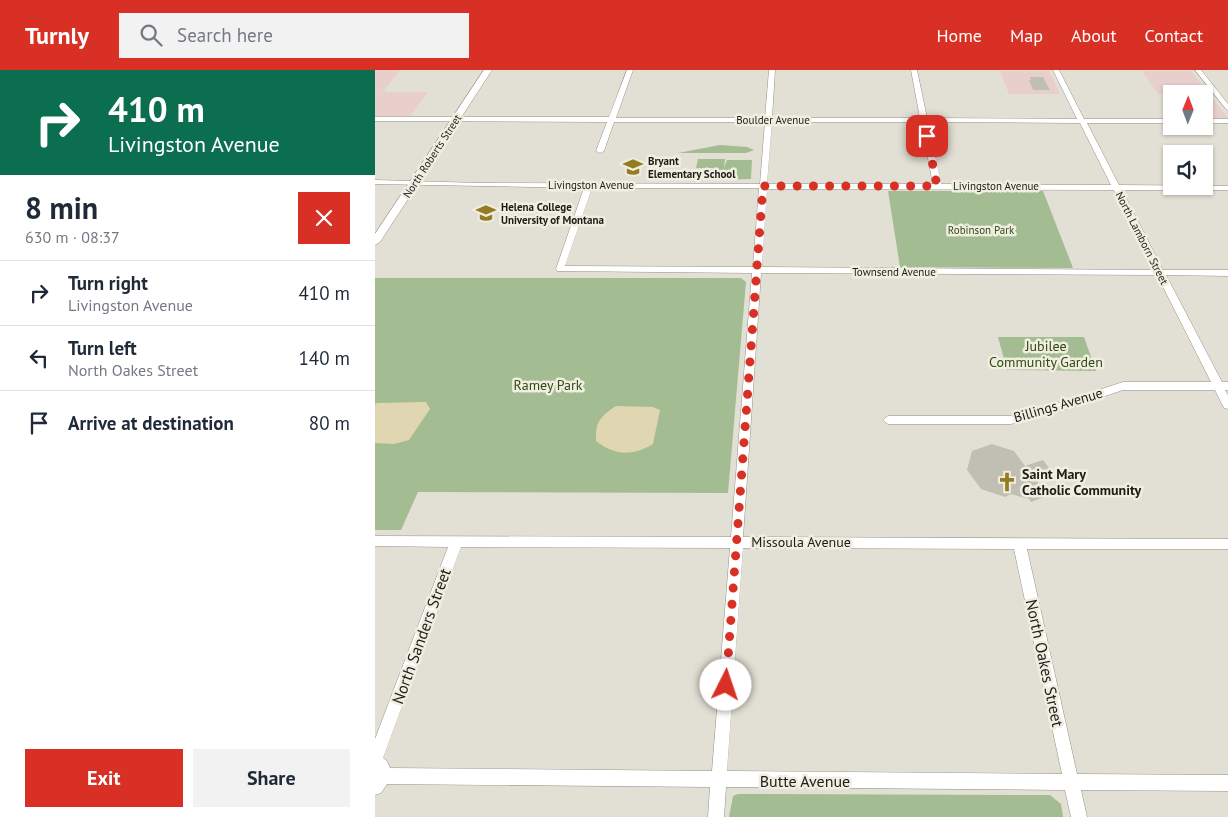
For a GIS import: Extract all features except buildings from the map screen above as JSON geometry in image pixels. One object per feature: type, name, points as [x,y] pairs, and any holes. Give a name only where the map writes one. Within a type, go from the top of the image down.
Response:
[{"type":"street","name":"North Roberts Street","points":[[375,242],[488,70]]},
{"type":"street","points":[[600,151],[630,70]]},
{"type":"street","points":[[717,817],[772,70]]},
{"type":"street","points":[[914,70],[937,186]]},
{"type":"street","name":"North Lamborn Street","points":[[1056,70],[1159,273],[1223,386],[1228,405]]},
{"type":"street","points":[[1198,70],[1228,108]]},
{"type":"street","name":"Boulder Avenue","points":[[375,120],[1163,121]]},
{"type":"street","points":[[1213,121],[1228,122]]},
{"type":"street","name":"Livingston Avenue","points":[[375,182],[413,184],[1228,188]]},
{"type":"street","name":"Townsend Avenue","points":[[589,185],[560,269],[1228,272]]},
{"type":"street","name":"Billings Avenue","points":[[888,420],[1011,420],[1054,409],[1123,386],[1223,386]]},
{"type":"street","name":"Missoula Avenue","points":[[375,541],[1228,544]]},
{"type":"street","name":"North Sanders Street","points":[[375,760],[456,542]]},
{"type":"street","name":"North Oakes Street","points":[[1019,543],[1079,817]]},
{"type":"street","points":[[375,760],[382,766],[379,782]]},
{"type":"street","name":"Butte Avenue","points":[[379,782],[719,780],[1228,783]]},
{"type":"shaded area","points":[[375,70],[400,70],[383,92],[428,92],[410,116],[375,116]]},
{"type":"shaded area","points":[[1000,71],[1049,71],[1060,94],[1009,94]]},
{"type":"shaded area","points":[[1142,71],[1191,71],[1202,85],[1163,85],[1163,94],[1158,94]]},
{"type":"shaded area","points":[[1213,99],[1228,118],[1213,118]]},
{"type":"green space","points":[[720,145],[747,147],[754,150],[746,153],[678,153]]},
{"type":"green space","points":[[698,159],[725,159],[724,168],[727,160],[752,160],[751,179],[713,180],[715,168],[696,168]]},
{"type":"green space","name":"Robinson Park","points":[[888,191],[1043,191],[1073,268],[900,267]]},
{"type":"green space","name":"Ramey Park","points":[[375,278],[741,278],[746,282],[728,493],[418,492],[401,530],[375,530]]},
{"type":"green space","name":"Jubilee Community Garden","points":[[998,337],[1084,337],[1096,371],[1007,370]]},
{"type":"green space","points":[[738,794],[1050,795],[1061,804],[1063,817],[729,817],[733,796]]},
{"type":"sand","points":[[426,402],[430,409],[409,440],[394,444],[375,443],[375,405],[377,403]]},
{"type":"sand","points":[[616,406],[653,407],[660,410],[653,444],[638,451],[624,453],[603,446],[596,441],[600,420]]},
{"type":"place","name":"Bryant Elementary School","points":[[633,167]]},
{"type":"place","name":"Helena College University of Montana","points":[[486,213]]},
{"type":"place","name":"Saint Mary Catholic Community","points":[[1007,482]]},
{"type":"route","points":[[726,685],[763,186],[937,186],[927,136]]}]
